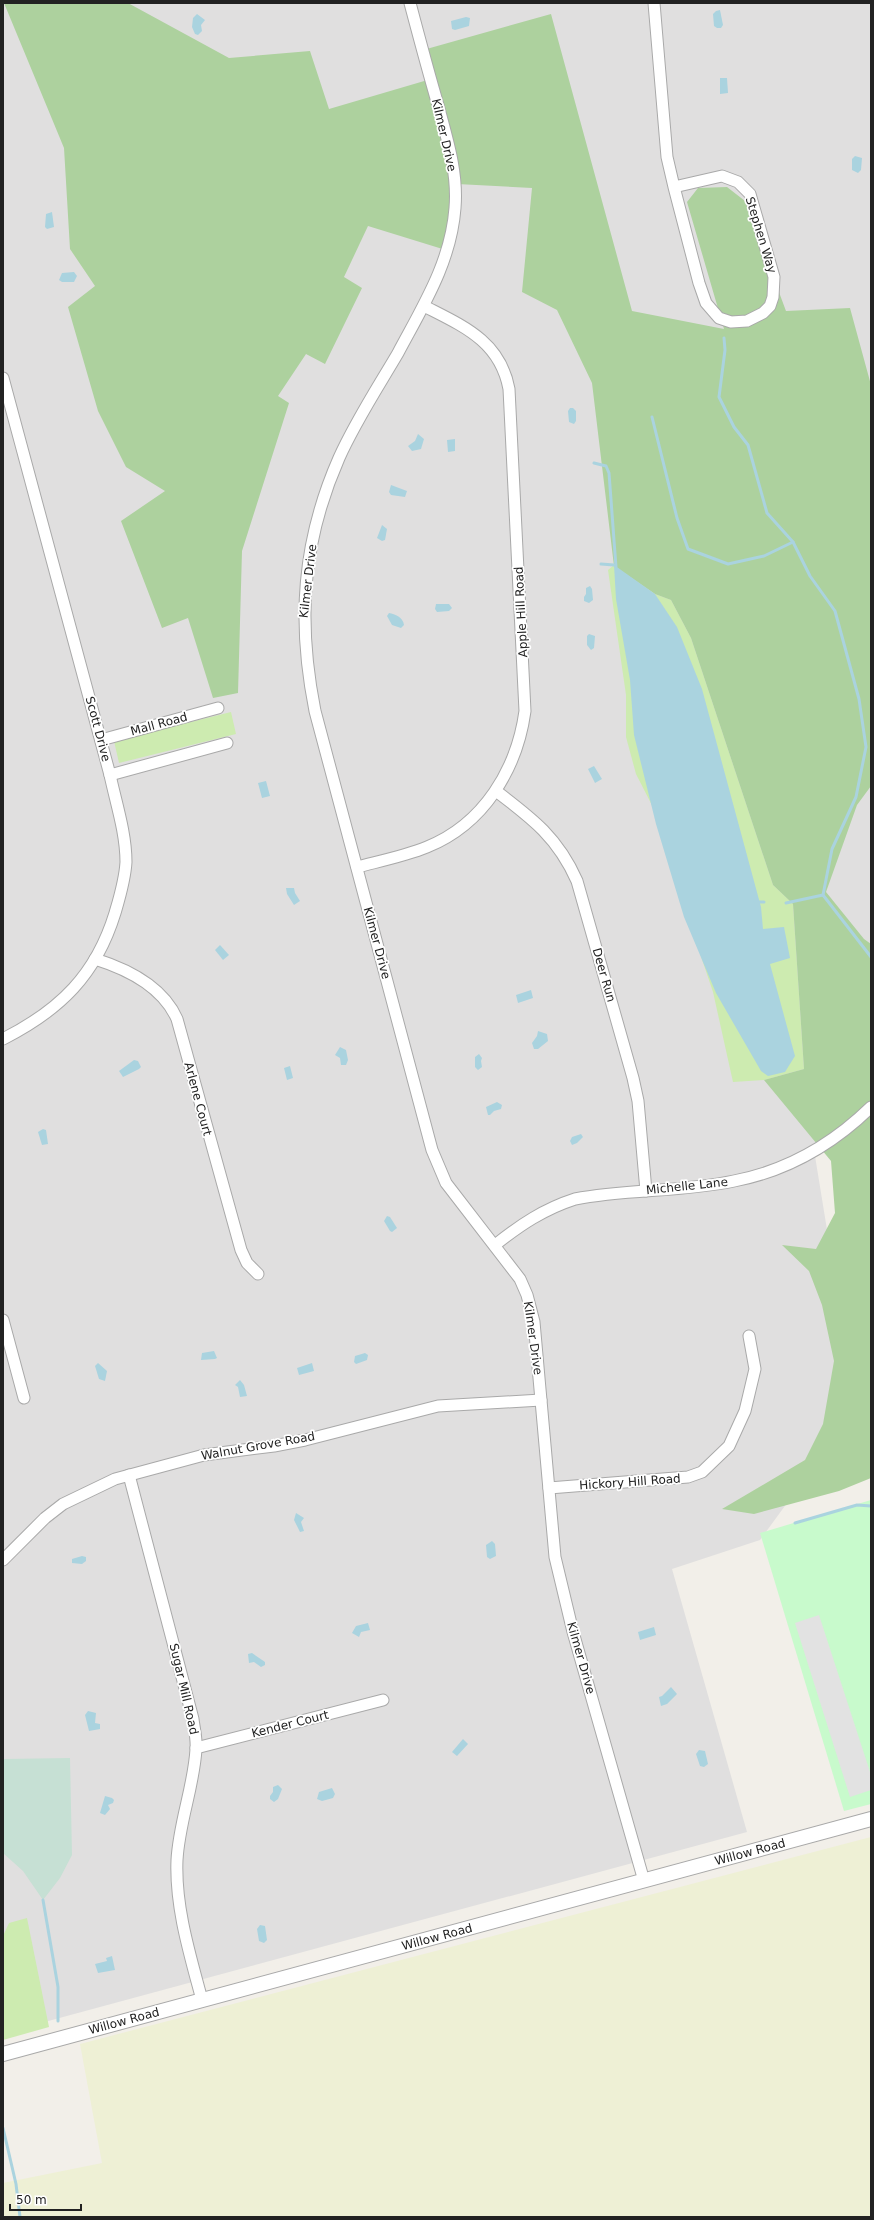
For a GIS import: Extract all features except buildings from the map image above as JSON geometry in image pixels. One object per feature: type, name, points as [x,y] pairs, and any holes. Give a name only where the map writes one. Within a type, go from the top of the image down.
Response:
[{"type":"street","name":"Kilmer Drive","points":[[410,3],[452,158],[456,186],[455,208],[450,244],[442,268],[424,306],[340,456],[321,506],[309,557],[303,626],[310,686],[357,867],[439,1169],[455,1197],[496,1245],[516,1273],[527,1295],[534,1322],[555,1557],[573,1632],[644,1881]]},
{"type":"street","name":"Stephen Way","points":[[654,3],[667,157],[674,187],[706,303],[719,318],[730,322],[747,322],[763,313],[770,306],[773,297],[774,277],[750,194],[738,182],[722,176],[674,187]]},
{"type":"street","name":"Apple Hill Road","points":[[357,867],[411,853],[442,840],[466,823],[496,791],[519,742],[525,710],[509,389],[503,366],[485,341],[424,306]]},
{"type":"street","name":"Scott Drive","points":[[3,378],[110,775],[124,838],[125,869],[121,894],[108,933],[95,959],[81,980],[56,1006],[27,1027],[3,1039]]},
{"type":"street","name":"Mall Road","points":[[101,740],[218,708]]},
{"type":"street","points":[[110,775],[227,743]]},
{"type":"street","name":"Deer Run","points":[[496,791],[533,819],[550,836],[570,865],[577,881],[633,1078],[638,1101],[646,1191]]},
{"type":"street","name":"Arlene Court","points":[[95,959],[143,981],[167,1000],[172,1008],[177,1019],[238,1243],[247,1263],[258,1274]]},
{"type":"street","name":"Michelle Lane","points":[[496,1245],[530,1219],[559,1204],[586,1197],[734,1181],[774,1171],[802,1158],[825,1144],[871,1107]]},
{"type":"street","points":[[3,1320],[24,1398]]},
{"type":"street","name":"Hickory Hill Road","points":[[549,1488],[688,1477],[702,1472],[729,1446],[745,1411],[755,1369],[749,1336]]},
{"type":"street","name":"Walnut Grove Road","points":[[3,1560],[45,1518],[63,1504],[95,1487],[129,1475],[204,1454],[274,1446],[305,1440],[438,1406],[541,1400]]},
{"type":"street","name":"Sugar Mill Road","points":[[129,1475],[193,1719],[196,1748],[177,1859],[177,1877],[185,1934],[202,2000]]},
{"type":"street","name":"Kender Court","points":[[196,1748],[383,1700]]},
{"type":"street","name":"Willow Road","points":[[3,2054],[871,1819]]},
{"type":"shaded area","points":[[3,3],[871,3],[871,1117],[864,1130],[815,1156],[829,1242],[843,1352],[820,1458],[760,1540],[672,1569],[747,1832],[4,2033]]},
{"type":"shaded area","points":[[819,1615],[871,1775],[871,1790],[850,1797],[795,1623]]},
{"type":"green space","points":[[4,3],[128,3],[229,58],[310,51],[329,109],[431,79],[423,50],[551,14],[632,311],[724,329],[687,202],[698,188],[727,187],[745,201],[786,311],[850,308],[871,385],[871,786],[857,805],[826,892],[864,939],[871,944],[871,1478],[839,1491],[754,1514],[722,1509],[805,1460],[823,1424],[834,1361],[822,1305],[809,1271],[782,1245],[816,1249],[835,1213],[831,1161],[764,1080],[804,1069],[793,904],[773,885],[691,638],[671,600],[655,594],[614,566],[592,383],[557,310],[522,292],[532,188],[457,184],[449,251],[368,226],[344,277],[362,288],[325,364],[306,354],[278,396],[289,403],[242,551],[238,693],[213,698],[188,618],[162,628],[121,521],[165,491],[126,467],[98,411],[68,307],[95,286],[70,249],[64,148]]},
{"type":"green space","points":[[614,565],[655,594],[671,600],[691,638],[773,885],[793,904],[804,1069],[764,1080],[733,1082],[713,992],[687,915],[661,823],[636,774],[626,737],[626,695],[608,570]]},
{"type":"green space","points":[[231,712],[236,734],[119,763],[114,741]]},
{"type":"green space","points":[[871,1500],[871,1804],[844,1811],[760,1533]]},
{"type":"green space","points":[[70,1758],[72,1855],[60,1878],[43,1900],[23,1871],[3,1853],[3,1759]]},
{"type":"green space","points":[[871,1837],[871,2217],[3,2217],[3,2183],[102,2163],[80,2044]]},
{"type":"green space","points":[[27,1918],[49,2027],[3,2040],[3,1936],[9,1923]]},
{"type":"water","points":[[720,10],[723,25],[721,28],[717,28],[714,26],[713,14]]},
{"type":"water","points":[[197,14],[205,20],[201,25],[202,31],[198,35],[195,34],[192,27],[193,18]]},
{"type":"water","points":[[466,17],[470,18],[469,26],[455,30],[452,29],[451,21]]},
{"type":"water","points":[[720,78],[727,78],[728,93],[720,94]]},
{"type":"water","points":[[855,156],[862,158],[861,170],[858,173],[852,170],[852,159]]},
{"type":"water","points":[[52,212],[54,227],[47,229],[45,227],[46,214]]},
{"type":"water","points":[[74,272],[77,276],[74,282],[62,282],[59,280],[62,273]]},
{"type":"water","points":[[570,408],[573,408],[576,411],[576,421],[574,424],[569,422],[568,411]]},
{"type":"water","points":[[418,434],[424,439],[421,449],[412,451],[408,446],[415,441]]},
{"type":"water","points":[[455,439],[455,451],[448,452],[447,440]]},
{"type":"water","points":[[391,485],[407,491],[405,497],[391,495],[389,492]]},
{"type":"water","points":[[382,525],[387,529],[385,540],[382,541],[377,538]]},
{"type":"water","points":[[614,565],[655,594],[677,627],[702,689],[761,907],[763,929],[784,927],[790,958],[770,964],[795,1056],[785,1072],[768,1076],[761,1071],[716,993],[684,917],[656,824],[634,735],[630,680],[616,599]]},
{"type":"water","points":[[590,586],[592,589],[593,600],[589,603],[584,601],[584,597],[586,594],[586,588]]},
{"type":"water","points":[[436,604],[449,604],[452,608],[449,611],[437,612],[435,609]]},
{"type":"water","points":[[389,613],[396,615],[402,620],[404,625],[401,628],[392,625],[387,616]]},
{"type":"water","points":[[589,634],[595,636],[594,648],[591,650],[587,645],[587,636]]},
{"type":"water","points":[[594,766],[602,779],[595,783],[588,769]]},
{"type":"water","points":[[266,781],[270,796],[262,798],[258,783]]},
{"type":"water","points":[[286,888],[294,888],[300,901],[294,905],[287,894]]},
{"type":"water","points":[[220,945],[229,955],[223,960],[215,950]]},
{"type":"water","points":[[531,990],[533,998],[518,1003],[516,995]]},
{"type":"water","points":[[538,1031],[547,1034],[548,1041],[538,1049],[534,1049],[532,1043],[537,1036]]},
{"type":"water","points":[[340,1047],[346,1050],[348,1060],[346,1065],[341,1065],[340,1058],[335,1055]]},
{"type":"water","points":[[479,1054],[482,1058],[482,1067],[478,1070],[475,1067],[475,1057]]},
{"type":"water","points":[[134,1060],[138,1061],[141,1067],[123,1077],[119,1071]]},
{"type":"water","points":[[290,1066],[293,1078],[287,1080],[284,1068]]},
{"type":"water","points":[[497,1102],[502,1105],[501,1109],[488,1115],[486,1107]]},
{"type":"water","points":[[43,1129],[46,1130],[48,1144],[42,1145],[38,1132]]},
{"type":"water","points":[[581,1134],[583,1137],[577,1143],[572,1145],[570,1141],[572,1137]]},
{"type":"water","points":[[387,1216],[390,1217],[397,1228],[392,1232],[384,1221]]},
{"type":"water","points":[[214,1351],[217,1358],[201,1360],[202,1353]]},
{"type":"water","points":[[365,1353],[368,1355],[367,1360],[356,1364],[354,1362],[355,1356]]},
{"type":"water","points":[[98,1363],[107,1371],[105,1381],[99,1379],[95,1366]]},
{"type":"water","points":[[312,1363],[314,1371],[299,1375],[297,1368]]},
{"type":"water","points":[[240,1380],[244,1385],[247,1396],[240,1397],[238,1387],[235,1385]]},
{"type":"water","points":[[296,1513],[304,1518],[301,1522],[304,1531],[300,1532],[294,1520]]},
{"type":"water","points":[[492,1541],[495,1544],[496,1556],[490,1559],[487,1557],[486,1545]]},
{"type":"water","points":[[82,1556],[86,1557],[86,1561],[82,1564],[72,1563],[72,1559]]},
{"type":"water","points":[[368,1623],[370,1630],[361,1632],[359,1637],[352,1633],[356,1626]]},
{"type":"water","points":[[654,1627],[656,1635],[640,1640],[638,1632]]},
{"type":"water","points":[[252,1653],[265,1662],[265,1665],[261,1667],[254,1662],[249,1663],[248,1654]]},
{"type":"water","points":[[671,1687],[677,1694],[667,1704],[661,1706],[659,1697]]},
{"type":"water","points":[[88,1711],[96,1713],[95,1723],[100,1724],[100,1729],[89,1731],[85,1715]]},
{"type":"water","points":[[463,1739],[468,1744],[457,1756],[452,1752]]},
{"type":"water","points":[[699,1750],[705,1751],[708,1764],[704,1767],[700,1766],[696,1754]]},
{"type":"water","points":[[278,1785],[282,1789],[278,1799],[274,1802],[270,1799],[270,1796],[273,1792],[273,1787]]},
{"type":"water","points":[[332,1788],[335,1794],[333,1798],[322,1801],[317,1799],[319,1792]]},
{"type":"water","points":[[105,1796],[114,1800],[113,1803],[108,1805],[110,1809],[105,1815],[100,1813]]},
{"type":"water","points":[[260,1925],[265,1926],[267,1940],[264,1943],[259,1941],[257,1929]]},
{"type":"water","points":[[112,1956],[115,1970],[98,1973],[95,1964],[107,1961],[106,1958]]},
{"type":"waterway","points":[[724,338],[725,350],[719,397],[734,427],[748,445],[767,513],[793,542],[810,576],[835,611],[859,699],[866,747],[856,797],[832,849],[823,895],[871,957]]},
{"type":"waterway","points":[[652,417],[677,518],[688,549],[728,564],[764,556],[793,542]]},
{"type":"waterway","points":[[594,463],[606,466],[609,473],[616,567]]},
{"type":"waterway","points":[[601,564],[614,565]]},
{"type":"waterway","points":[[786,903],[823,895]]},
{"type":"waterway","points":[[755,902],[764,902]]},
{"type":"waterway","points":[[795,1523],[857,1505],[871,1506]]},
{"type":"waterway","points":[[43,1900],[58,1987],[58,2021]]},
{"type":"waterway","points":[[3,2128],[16,2184],[20,2217]]}]
